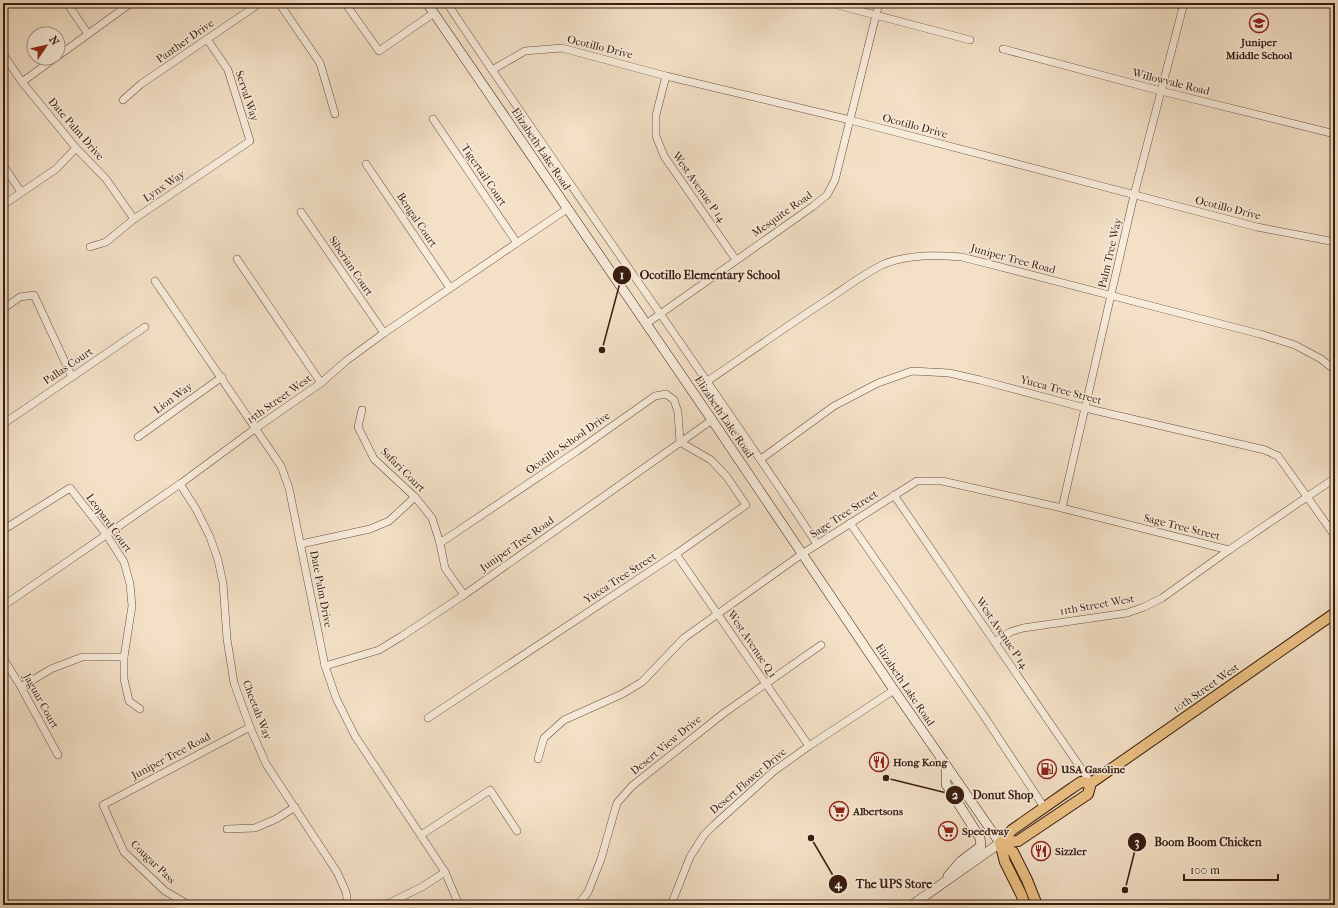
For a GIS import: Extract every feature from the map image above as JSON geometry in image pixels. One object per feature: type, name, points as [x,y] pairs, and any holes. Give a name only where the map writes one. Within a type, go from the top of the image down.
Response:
[{"type":"main road","name":"Elizabeth Lake Road","points":[[427,3],[712,420],[894,690],[1000,843]]},
{"type":"main road","name":"10th Street West","points":[[1000,843],[1018,841],[1088,794],[1091,783],[1335,613]]},
{"type":"main road","points":[[941,885],[961,861],[980,846],[980,838],[946,784],[946,766]]},
{"type":"main road","name":"10th Street West","points":[[1000,843],[1012,830],[1081,782],[1091,783]]},
{"type":"main road","points":[[912,905],[1000,843]]},
{"type":"main road","points":[[1000,843],[1005,862],[1025,905]]},
{"type":"main road","points":[[1000,843],[1012,852],[1027,880],[1037,905]]},
{"type":"street","points":[[67,3],[88,34]]},
{"type":"street","points":[[66,50],[131,3]]},
{"type":"street","name":"Panther Drive","points":[[123,100],[141,84],[260,3]]},
{"type":"street","points":[[279,3],[320,63],[335,114]]},
{"type":"street","points":[[345,3],[378,51],[434,13]]},
{"type":"street","points":[[447,3],[706,382],[761,459],[817,544]]},
{"type":"street","points":[[830,3],[970,40]]},
{"type":"street","name":"Mesquite Road","points":[[646,324],[827,195],[835,180],[879,3]]},
{"type":"street","points":[[1173,3],[1183,4]]},
{"type":"street","name":"Palm Tree Way","points":[[1062,508],[1134,195],[1183,4]]},
{"type":"street","name":"Serval Way","points":[[207,39],[228,70],[250,141]]},
{"type":"street","name":"Ocotillo Drive","points":[[492,70],[525,51],[562,48],[666,76],[850,120],[1257,227],[1335,242]]},
{"type":"street","name":"Willowvale Road","points":[[1003,49],[1160,91],[1335,134]]},
{"type":"street","name":"Date Palm Drive","points":[[3,54],[22,82],[76,148],[106,179],[134,219]]},
{"type":"street","points":[[22,82],[44,66]]},
{"type":"street","name":"West Avenue P 14","points":[[666,76],[656,115],[656,136],[664,156],[736,260]]},
{"type":"street","name":"Tigertail Court","points":[[432,119],[517,243]]},
{"type":"street","name":"Lynx Way","points":[[90,247],[106,242],[134,219],[250,141]]},
{"type":"street","points":[[3,205],[56,169],[76,148]]},
{"type":"street","name":"Bengal Court","points":[[366,164],[450,288]]},
{"type":"street","points":[[3,165],[22,192]]},
{"type":"street","name":"15th Street West","points":[[3,606],[180,484],[256,428],[321,383],[346,361],[384,333],[567,209]]},
{"type":"street","name":"Siberian Court","points":[[301,212],[384,333]]},
{"type":"street","name":"Juniper Tree Road","points":[[706,382],[871,271],[885,264],[924,255],[962,257],[1260,334],[1295,345],[1321,359],[1335,370]]},
{"type":"street","points":[[237,259],[321,383]]},
{"type":"street","name":"Date Palm Drive","points":[[155,281],[222,377],[281,466],[289,488],[325,666],[336,698],[356,736],[445,872],[459,905]]},
{"type":"street","points":[[3,309],[20,297],[34,295],[72,377]]},
{"type":"street","name":"Pallas Court","points":[[3,424],[145,327]]},
{"type":"street","name":"Yucca Tree Street","points":[[761,459],[834,406],[878,383],[912,371],[949,374],[980,380],[1085,408],[1265,450],[1278,456],[1335,536]]},
{"type":"street","name":"Lion Way","points":[[138,437],[222,377]]},
{"type":"street","name":"Ocotillo School Drive","points":[[440,543],[577,451],[655,396],[666,394],[674,400],[678,412],[680,442]]},
{"type":"street","name":"Safari Court","points":[[362,410],[358,426],[374,459],[414,497],[432,518],[440,543],[445,568],[464,595]]},
{"type":"street","name":"Juniper Tree Road","points":[[325,666],[379,650],[402,636],[464,595],[712,420]]},
{"type":"street","name":"Yucca Tree Street","points":[[428,718],[676,554],[746,505],[727,477],[711,460],[680,442]]},
{"type":"street","name":"11th Street West","points":[[995,642],[1010,632],[1022,628],[1127,613],[1144,607],[1162,598],[1229,550],[1335,478]]},
{"type":"street","name":"Sage Tree Street","points":[[538,759],[544,738],[564,720],[622,694],[642,682],[684,638],[802,554],[917,481],[942,481],[1062,508],[1229,550]]},
{"type":"street","name":"Cheetah Way","points":[[180,484],[203,523],[210,537],[218,560],[223,583],[227,639],[234,683],[250,727],[266,764],[337,872],[346,892],[348,905]]},
{"type":"street","name":"Leopard Court","points":[[3,530],[70,488],[106,534],[124,562],[130,584],[132,606],[124,658],[124,679],[129,701],[140,709]]},
{"type":"street","name":"West Avenue P 14","points":[[894,495],[1091,783]]},
{"type":"street","points":[[301,544],[370,529],[389,521],[414,497]]},
{"type":"street","points":[[850,523],[1044,807]]},
{"type":"street","name":"West Avenue Q 1","points":[[676,554],[809,746]]},
{"type":"street","name":"Desert View Drive","points":[[578,905],[588,892],[601,859],[618,803],[632,786],[724,713],[821,646]]},
{"type":"street","points":[[21,687],[51,669],[82,657],[124,658]]},
{"type":"street","name":"Jaguar Court","points":[[3,658],[21,687],[58,755]]},
{"type":"street","name":"Desert Flower Drive","points":[[671,905],[690,856],[704,835],[714,825],[774,771],[894,690]]},
{"type":"street","name":"Juniper Tree Road","points":[[103,805],[250,727]]},
{"type":"street","points":[[421,835],[490,790],[517,831]]},
{"type":"street","name":"Cougar Pass","points":[[103,805],[124,852],[165,890],[189,905]]},
{"type":"street","points":[[227,829],[255,828],[276,819],[295,807]]},
{"type":"street","points":[[384,905],[422,887],[445,872]]},
{"type":"place","name":"Juniper Middle School","points":[[1259,23]]},
{"type":"place","name":"Ocotillo Elementary School","points":[[602,350]]},
{"type":"place","name":"Hong Kong","points":[[879,762]]},
{"type":"place","name":"USA Gasoline","points":[[1047,769]]},
{"type":"place","name":"Donut Shop","points":[[886,778]]},
{"type":"place","name":"Albertsons","points":[[839,811]]},
{"type":"place","name":"Speedway","points":[[948,831]]},
{"type":"place","name":"The UPS Store","points":[[811,838]]},
{"type":"place","name":"Sizzler","points":[[1041,851]]},
{"type":"place","name":"Boom Boom Chicken","points":[[1125,890]]}]
